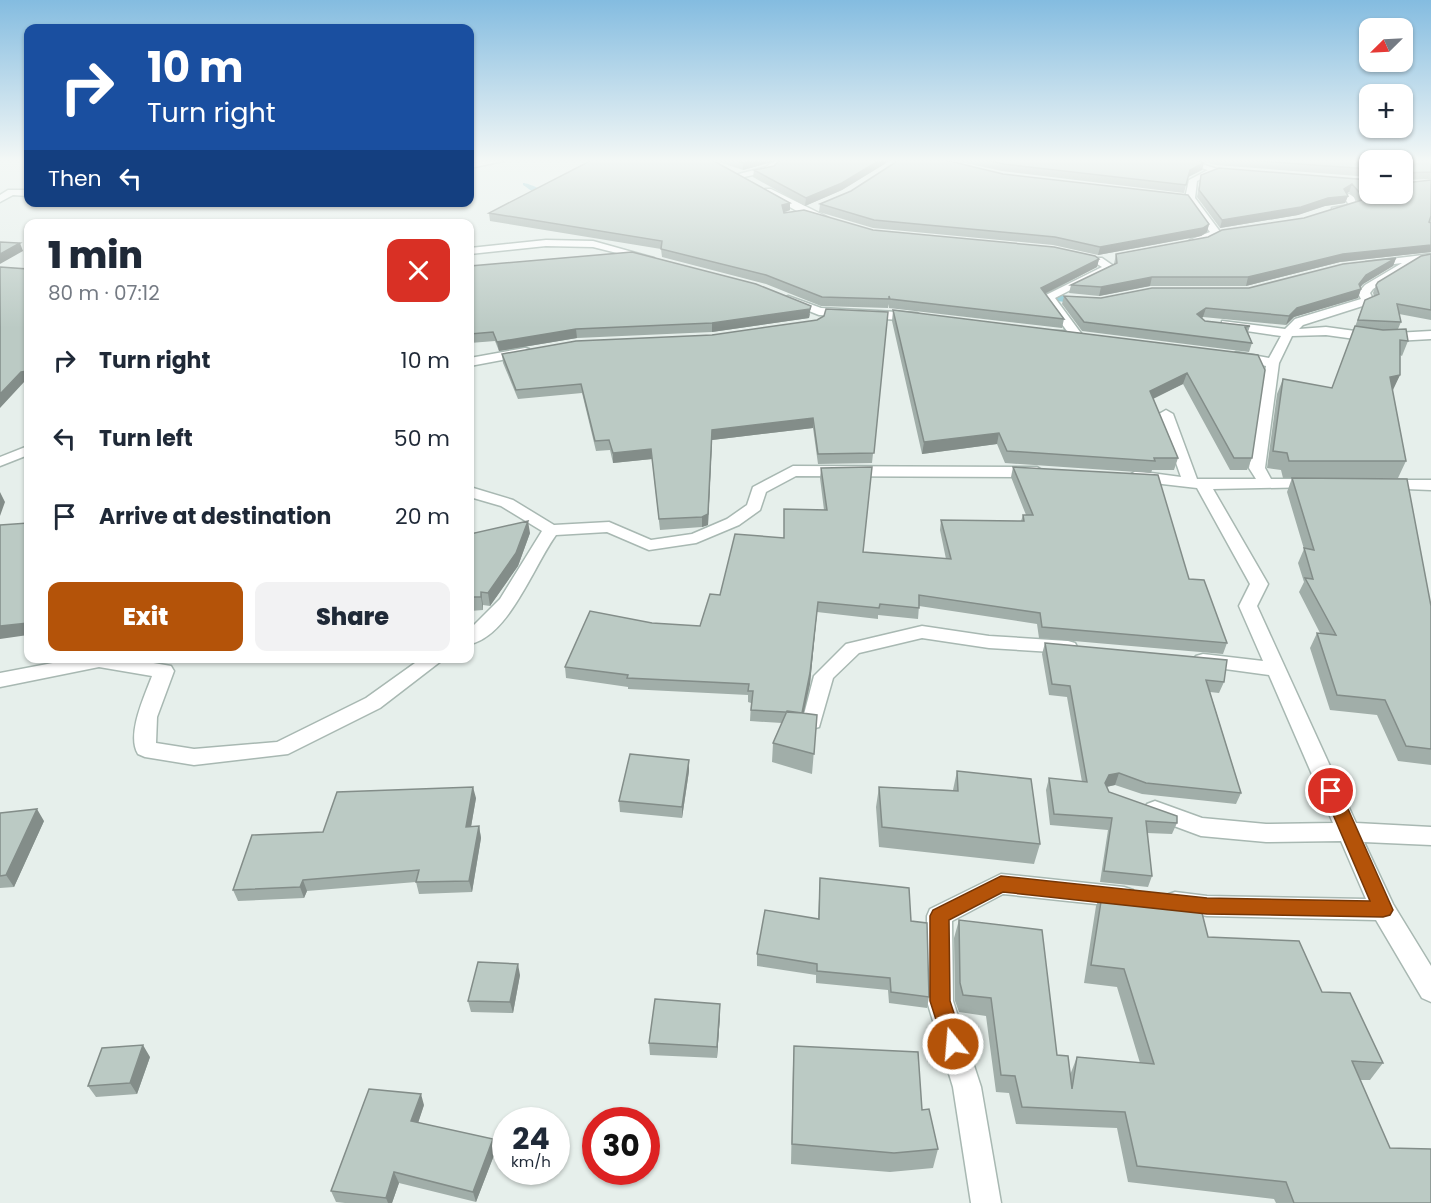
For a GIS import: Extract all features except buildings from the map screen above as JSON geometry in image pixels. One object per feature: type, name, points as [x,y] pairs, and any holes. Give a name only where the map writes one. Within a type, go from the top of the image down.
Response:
[{"type":"street","points":[[817,216],[840,223]]},
{"type":"street","points":[[1184,243],[1205,240],[1221,233],[1206,216]]},
{"type":"street","points":[[474,251],[546,243],[593,244],[659,260]]},
{"type":"street","points":[[1048,297],[1110,267],[1092,258],[1120,256]]},
{"type":"street","points":[[1362,265],[1426,258]]},
{"type":"street","points":[[1267,485],[1257,468],[1273,363],[1288,333],[1299,322],[1368,301],[1364,293],[1370,287],[1426,258]]},
{"type":"street","points":[[779,296],[817,317],[927,318]]},
{"type":"street","points":[[1048,297],[1069,299]]},
{"type":"street","points":[[1041,333],[1082,337],[1048,297]]},
{"type":"street","points":[[1214,323],[1288,333],[1326,331],[1377,338],[1431,335]]},
{"type":"street","points":[[474,361],[534,351]]},
{"type":"street","points":[[1216,354],[1273,363]]},
{"type":"street","points":[[1166,414],[1176,447],[1259,584],[1248,606],[1383,910],[1430,987]]},
{"type":"street","points":[[0,462],[24,452]]},
{"type":"street","points":[[474,493],[507,503],[551,530],[609,527],[649,545],[696,538],[733,522],[754,507],[759,490],[793,471],[990,469],[1049,472]]},
{"type":"street","points":[[1120,476],[1197,483],[1326,484]]},
{"type":"street","points":[[1372,484],[1431,485]]},
{"type":"street","points":[[474,635],[482,630],[513,596],[538,546],[551,530]]},
{"type":"street","points":[[812,722],[824,676],[853,648],[922,632],[989,642],[1085,649]]},
{"type":"street","points":[[1188,659],[1276,669]]},
{"type":"street","points":[[0,680],[89,663]]},
{"type":"street","points":[[113,663],[164,670],[147,717],[145,749],[194,757],[281,749],[373,703],[429,663]]},
{"type":"street","points":[[1136,803],[1201,826],[1266,833],[1350,832],[1431,836]]},
{"type":"street","points":[[986,1203],[967,1087],[940,1001],[939,916],[1001,884],[1207,906],[1383,910]]},
{"type":"waterway","points":[[1037,296],[1080,301]]},
{"type":"route","points":[[953,1044],[940,1001],[939,916],[1001,884],[1207,906],[1383,910],[1331,791]]}]
